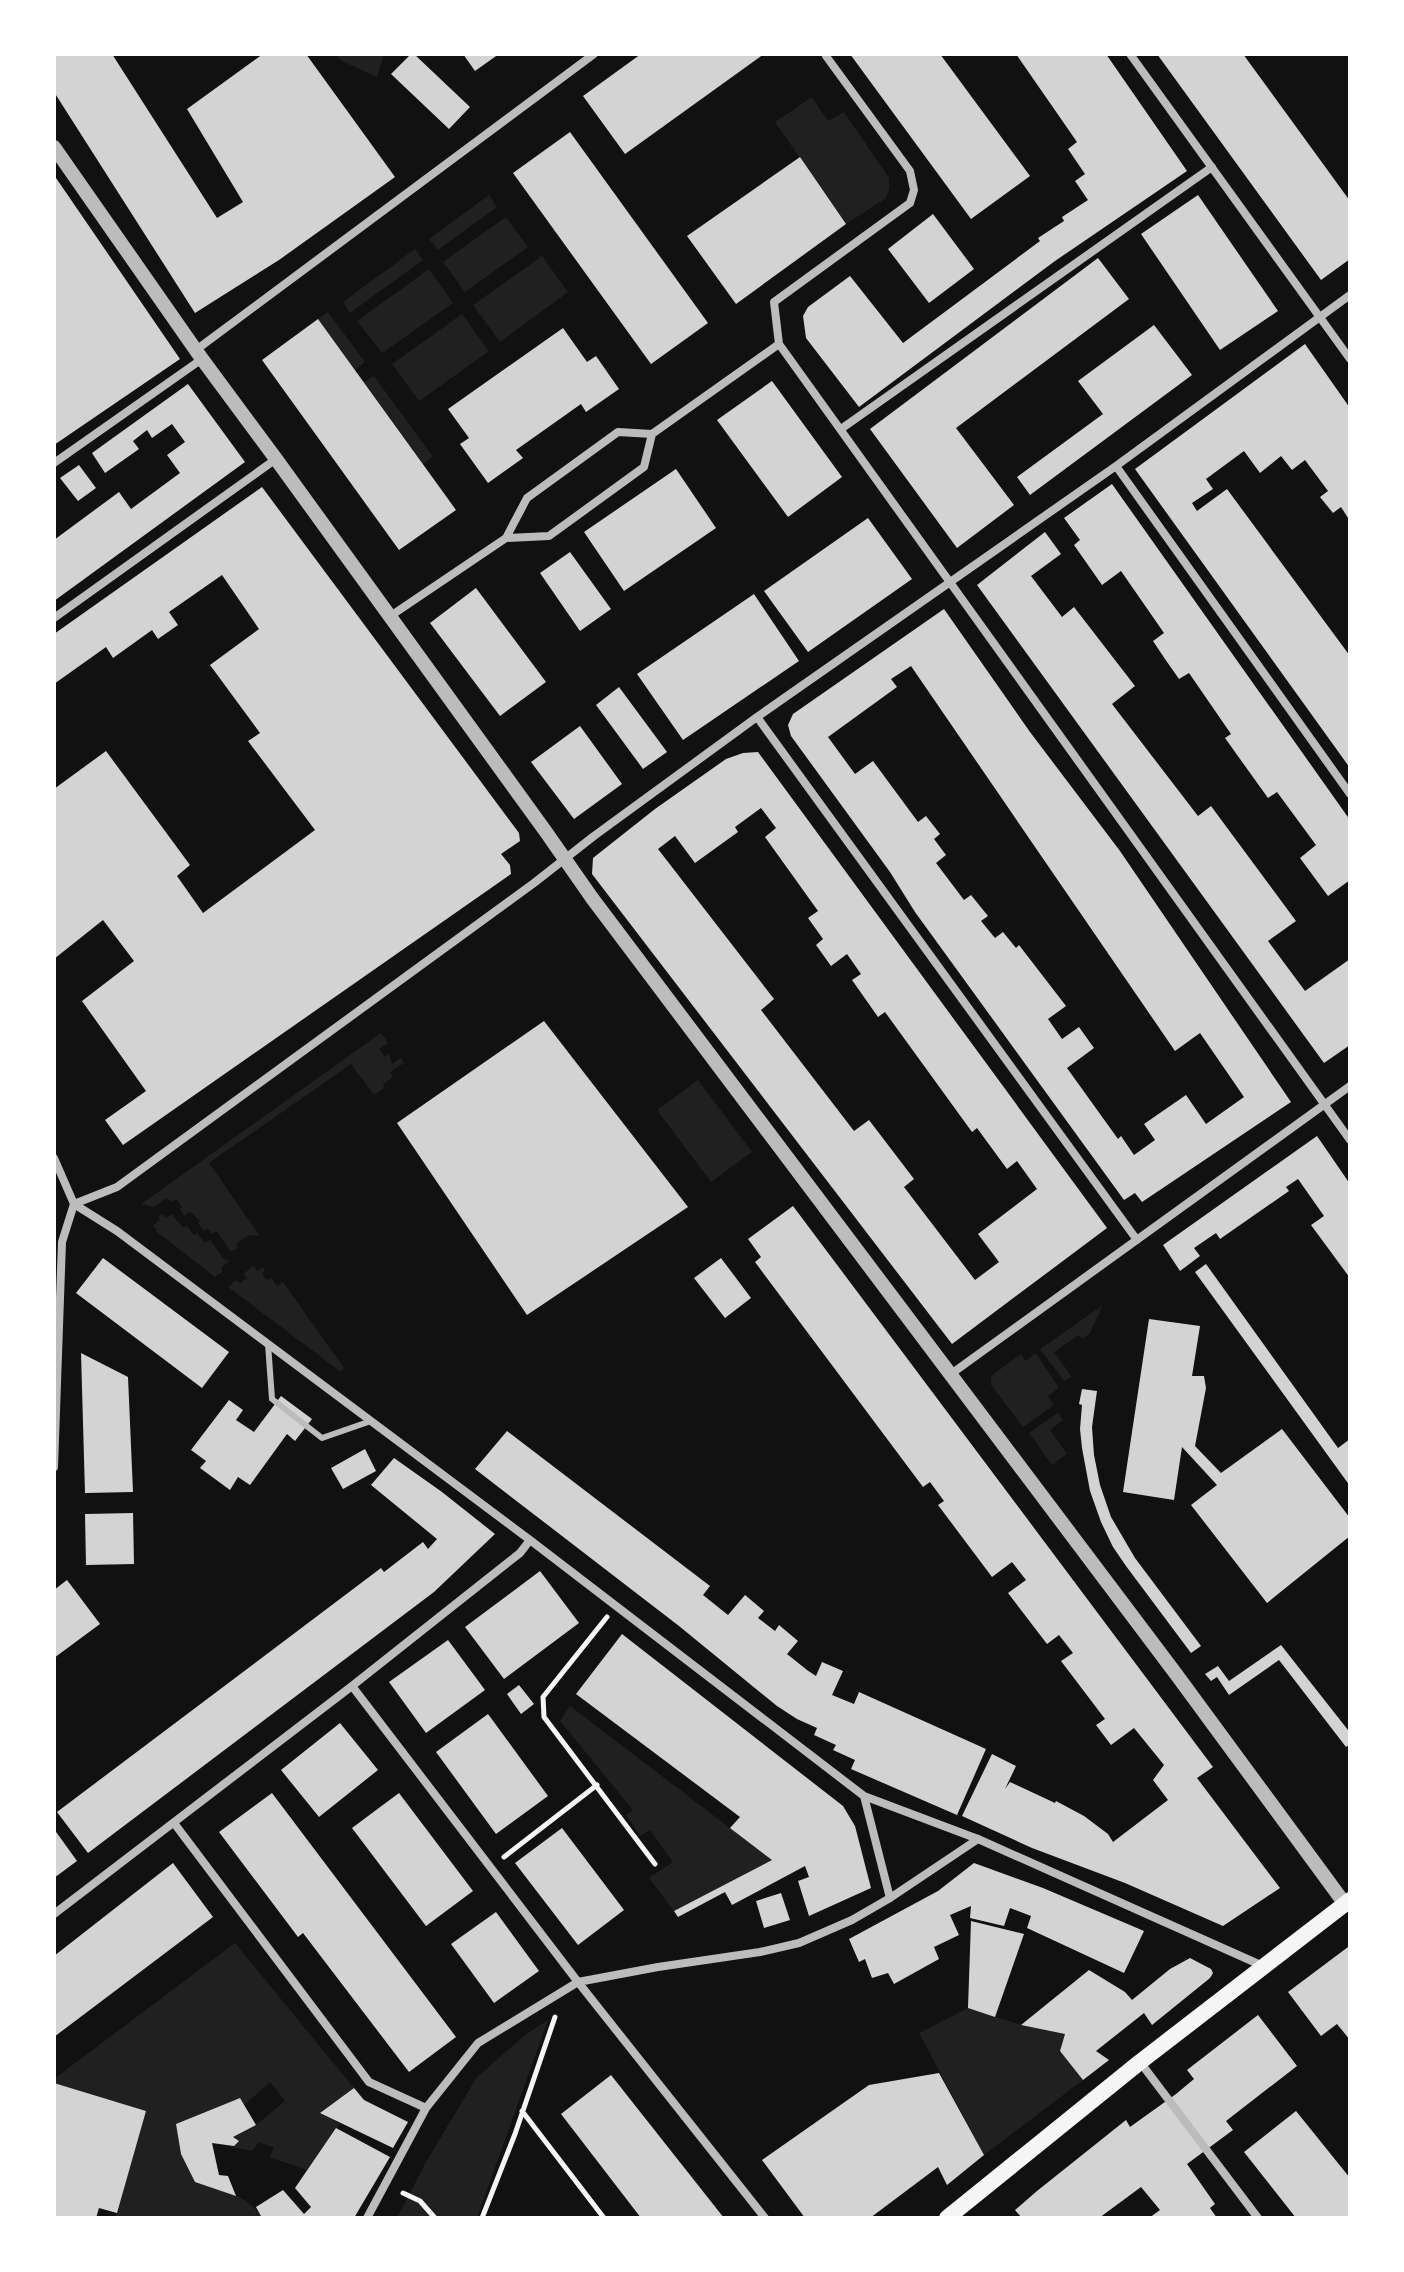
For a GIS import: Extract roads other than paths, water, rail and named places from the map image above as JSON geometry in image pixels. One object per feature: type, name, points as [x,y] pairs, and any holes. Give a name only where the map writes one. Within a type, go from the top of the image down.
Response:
[{"type":"main road","points":[[947,2218],[1140,2062],[1348,1905]]},
{"type":"street","points":[[54,463],[594,54]]},
{"type":"street","points":[[1130,54],[1350,359]]},
{"type":"street","points":[[826,56],[910,171],[914,190],[910,203],[774,302],[779,344],[1350,1140]]},
{"type":"street","points":[[54,147],[199,355],[565,861],[1348,1905]]},
{"type":"street","points":[[841,429],[1212,167]]},
{"type":"street","points":[[74,1204],[117,1187],[565,861],[594,836],[757,717],[1116,466],[1350,295]]},
{"type":"street","points":[[389,617],[506,538],[527,498],[618,432],[652,434],[779,344]]},
{"type":"street","points":[[506,538],[549,536],[644,467],[652,434]]},
{"type":"street","points":[[54,618],[276,459]]},
{"type":"street","points":[[1116,466],[1350,794]]},
{"type":"street","points":[[757,717],[1137,1240]]},
{"type":"street","points":[[951,1374],[1350,1086]]},
{"type":"street","points":[[54,1158],[74,1204],[117,1231],[530,1540],[864,1796],[978,1839],[1264,1967]]},
{"type":"street","points":[[54,1467],[62,1242],[74,1204]]},
{"type":"street","points":[[54,1914],[352,1686],[520,1553],[530,1540]]},
{"type":"street","points":[[352,1686],[578,1982],[765,2218]]},
{"type":"street","points":[[864,1796],[890,1898]]},
{"type":"street","points":[[174,1823],[369,2082],[426,2108]]},
{"type":"street","points":[[367,2218],[426,2108],[478,2043],[578,1982],[799,1943],[852,1920],[890,1898],[978,1839]]},
{"type":"street","points":[[1140,2062],[1258,2218]]},
{"type":"lane","points":[[268,1344],[272,1399],[322,1438],[371,1421]]}]
